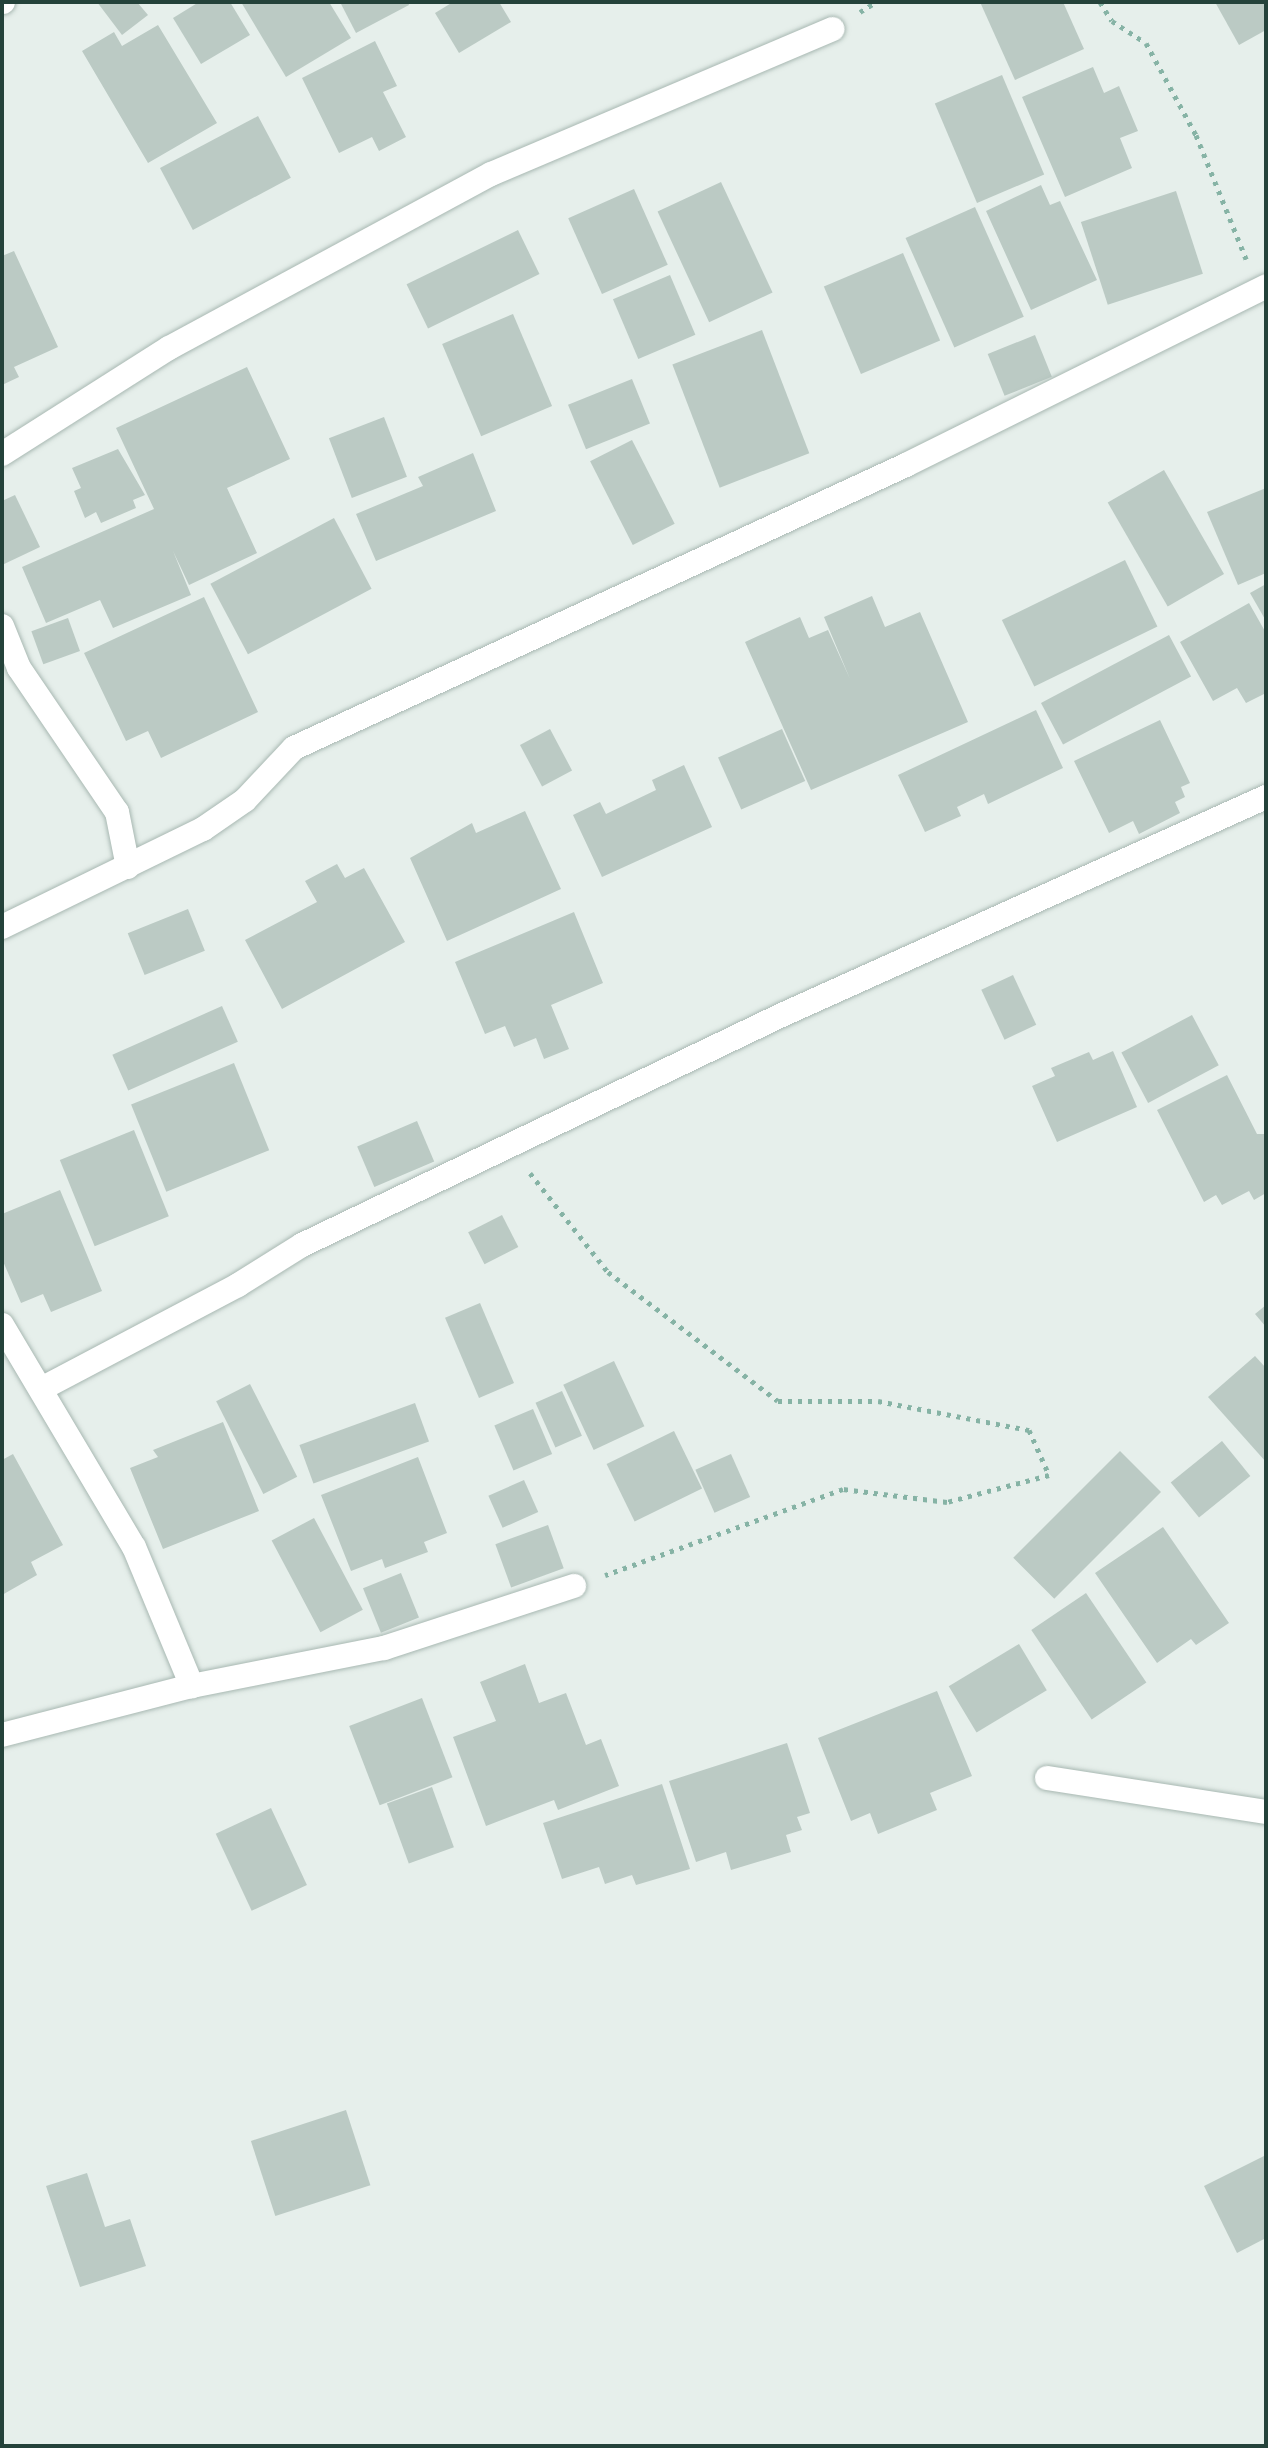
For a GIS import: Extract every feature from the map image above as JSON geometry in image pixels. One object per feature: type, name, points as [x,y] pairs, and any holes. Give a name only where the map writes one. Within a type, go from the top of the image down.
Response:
[{"type":"street","points":[[2,454],[169,348],[491,174],[832,29]]},
{"type":"street","points":[[2,927],[203,829],[245,800],[294,748],[906,465],[1266,286]]},
{"type":"street","points":[[2,626],[19,668],[117,812],[128,867]]},
{"type":"street","points":[[41,1389],[238,1285],[302,1245],[784,1014],[1266,797]]},
{"type":"street","points":[[2,1325],[134,1547],[192,1686]]},
{"type":"street","points":[[2,1735],[192,1686],[384,1648],[574,1586]]},
{"type":"street","points":[[1047,1778],[1266,1812]]},
{"type":"path","points":[[1100,2],[1112,21],[1146,43],[1196,135],[1247,261]]},
{"type":"path","points":[[509,1147],[608,1272],[778,1401],[878,1401],[1029,1430],[1049,1475],[947,1502],[843,1489],[574,1586]]},
{"type":"building","points":[[97,2],[137,2],[148,15],[122,35]]},
{"type":"building","points":[[199,2],[230,2],[250,35],[201,64],[173,18]]},
{"type":"building","points":[[241,2],[329,2],[351,38],[286,77]]},
{"type":"building","points":[[340,2],[408,2],[409,5],[356,33]]},
{"type":"building","points":[[453,2],[499,2],[511,22],[459,53],[435,13]]},
{"type":"building","points":[[980,2],[1063,2],[1084,49],[1015,80]]},
{"type":"building","points":[[1215,2],[1266,2],[1266,30],[1239,45]]},
{"type":"building","points":[[158,25],[217,123],[148,163],[82,51],[114,32],[122,46]]},
{"type":"building","points":[[375,41],[397,86],[383,92],[406,137],[379,151],[372,137],[339,153],[302,78]]},
{"type":"building","points":[[1093,67],[1104,93],[1119,86],[1138,131],[1120,138],[1132,168],[1065,197],[1022,97]]},
{"type":"building","points":[[1002,75],[1044,174],[977,203],[935,104]]},
{"type":"building","points":[[258,116],[291,178],[193,230],[160,168]]},
{"type":"building","points":[[721,182],[773,293],[709,322],[658,212]]},
{"type":"building","points":[[1041,185],[1050,205],[1060,201],[1097,280],[1031,310],[986,211]]},
{"type":"building","points":[[634,189],[668,265],[602,294],[568,218]]},
{"type":"building","points":[[1176,191],[1203,274],[1108,305],[1081,222]]},
{"type":"building","points":[[975,207],[1024,317],[954,348],[906,238]]},
{"type":"building","points":[[518,230],[539,274],[428,328],[407,284]]},
{"type":"building","points":[[14,251],[58,347],[14,367],[19,377],[2,385],[2,256]]},
{"type":"building","points":[[903,253],[940,340],[861,374],[824,287]]},
{"type":"building","points":[[670,275],[695,335],[638,359],[613,299]]},
{"type":"building","points":[[513,314],[552,406],[481,436],[442,344]]},
{"type":"building","points":[[762,330],[809,453],[720,488],[672,364]]},
{"type":"building","points":[[1035,335],[1052,377],[1005,396],[988,354]]},
{"type":"building","points":[[247,367],[290,459],[227,488],[257,553],[189,585],[173,551],[191,595],[113,628],[100,600],[46,623],[22,567],[154,509],[116,428]]},
{"type":"building","points":[[632,379],[650,424],[586,449],[568,405]]},
{"type":"building","points":[[384,417],[407,477],[352,498],[329,438]]},
{"type":"building","points":[[632,440],[675,524],[633,545],[590,461]]},
{"type":"building","points":[[118,449],[145,495],[133,500],[136,508],[101,523],[96,512],[85,518],[74,491],[81,488],[72,468]]},
{"type":"building","points":[[473,453],[496,511],[376,561],[356,514],[423,486],[418,477]]},
{"type":"building","points":[[1164,470],[1224,574],[1168,606],[1108,502]]},
{"type":"building","points":[[1266,488],[1266,573],[1238,585],[1207,512]]},
{"type":"building","points":[[15,495],[40,547],[2,565],[2,501]]},
{"type":"building","points":[[334,518],[372,589],[248,654],[210,584]]},
{"type":"building","points":[[1125,560],[1157,627],[1034,687],[1002,620]]},
{"type":"building","points":[[1266,584],[1266,621],[1250,593]]},
{"type":"building","points":[[872,596],[885,627],[920,612],[968,722],[811,790],[745,642],[800,617],[809,638],[828,630],[850,679],[824,617]]},
{"type":"building","points":[[204,597],[258,712],[161,758],[148,731],[126,741],[84,653]]},
{"type":"building","points":[[1249,603],[1266,633],[1266,693],[1246,703],[1237,688],[1213,701],[1180,642]]},
{"type":"building","points":[[68,618],[80,651],[43,664],[31,631]]},
{"type":"building","points":[[1169,635],[1191,676],[1063,745],[1041,703]]},
{"type":"building","points":[[1036,710],[1063,768],[988,804],[984,794],[957,807],[961,816],[925,832],[898,775]]},
{"type":"building","points":[[1160,720],[1190,783],[1181,787],[1185,797],[1175,802],[1180,813],[1139,834],[1133,821],[1109,833],[1074,761]]},
{"type":"building","points":[[550,729],[572,770],[542,786],[520,745]]},
{"type":"building","points":[[782,729],[805,781],[741,810],[718,757]]},
{"type":"building","points":[[684,765],[712,827],[602,877],[573,815],[600,802],[606,814],[656,790],[652,780]]},
{"type":"building","points":[[525,811],[561,889],[447,941],[410,858],[472,823],[476,833]]},
{"type":"building","points":[[337,864],[345,878],[364,868],[405,942],[282,1009],[245,940],[317,902],[305,881]]},
{"type":"building","points":[[188,909],[205,951],[145,975],[128,933]]},
{"type":"building","points":[[574,912],[603,983],[551,1005],[569,1049],[544,1059],[536,1038],[514,1047],[505,1026],[485,1034],[455,962]]},
{"type":"building","points":[[1013,975],[1036,1025],[1005,1040],[981,990]]},
{"type":"building","points":[[222,1006],[238,1042],[128,1090],[112,1055]]},
{"type":"building","points":[[1192,1015],[1219,1065],[1148,1103],[1121,1053]]},
{"type":"building","points":[[1113,1051],[1137,1107],[1057,1142],[1032,1086],[1055,1076],[1051,1068],[1089,1052],[1093,1060]]},
{"type":"building","points":[[234,1063],[269,1150],[166,1192],[131,1105]]},
{"type":"building","points":[[1227,1075],[1257,1134],[1266,1134],[1266,1193],[1254,1200],[1249,1191],[1222,1205],[1216,1195],[1204,1202],[1157,1110]]},
{"type":"building","points":[[417,1121],[434,1162],[374,1187],[357,1146]]},
{"type":"building","points":[[134,1130],[169,1216],[95,1246],[60,1160]]},
{"type":"building","points":[[60,1190],[102,1291],[51,1312],[43,1294],[21,1303],[2,1259],[2,1214]]},
{"type":"building","points":[[502,1215],[518,1247],[484,1264],[468,1232]]},
{"type":"building","points":[[480,1303],[514,1383],[479,1398],[445,1318]]},
{"type":"building","points":[[1266,1305],[1266,1327],[1255,1314]]},
{"type":"building","points":[[1255,1356],[1266,1368],[1266,1462],[1208,1397]]},
{"type":"building","points":[[614,1361],[644,1426],[594,1450],[563,1385]]},
{"type":"building","points":[[250,1384],[297,1477],[263,1494],[216,1401]]},
{"type":"building","points":[[562,1391],[582,1436],[555,1448],[536,1403]]},
{"type":"building","points":[[415,1403],[429,1442],[313,1484],[299,1445]]},
{"type":"building","points":[[533,1409],[552,1454],[513,1471],[494,1425]]},
{"type":"building","points":[[223,1422],[259,1511],[163,1549],[130,1468],[158,1457],[153,1450]]},
{"type":"building","points":[[674,1431],[702,1489],[635,1521],[607,1464]]},
{"type":"building","points":[[1222,1441],[1250,1476],[1199,1518],[1171,1483]]},
{"type":"building","points":[[1120,1451],[1161,1492],[1054,1599],[1013,1558]]},
{"type":"building","points":[[13,1454],[63,1545],[31,1562],[37,1575],[2,1595],[2,1460]]},
{"type":"building","points":[[731,1454],[750,1497],[714,1513],[695,1470]]},
{"type":"building","points":[[418,1457],[447,1533],[424,1542],[428,1552],[385,1568],[382,1559],[351,1571],[321,1495]]},
{"type":"building","points":[[524,1480],[538,1512],[503,1528],[488,1496]]},
{"type":"building","points":[[314,1518],[363,1610],[320,1632],[272,1541]]},
{"type":"building","points":[[548,1525],[564,1568],[511,1587],[495,1544]]},
{"type":"building","points":[[1163,1527],[1229,1623],[1196,1645],[1191,1639],[1157,1663],[1095,1573]]},
{"type":"building","points":[[401,1573],[419,1618],[381,1633],[363,1588]]},
{"type":"building","points":[[1086,1593],[1146,1683],[1092,1719],[1031,1630]]},
{"type":"building","points":[[1019,1644],[1047,1690],[977,1733],[949,1686]]},
{"type":"building","points":[[525,1664],[539,1703],[566,1693],[586,1745],[601,1739],[619,1786],[558,1810],[554,1800],[486,1826],[453,1737],[496,1721],[480,1682]]},
{"type":"building","points":[[937,1691],[972,1776],[930,1793],[937,1810],[878,1834],[870,1813],[851,1821],[818,1738]]},
{"type":"building","points":[[422,1698],[452,1777],[380,1805],[349,1726]]},
{"type":"building","points":[[787,1743],[810,1813],[797,1817],[802,1830],[786,1835],[791,1852],[731,1870],[726,1852],[696,1862],[669,1781]]},
{"type":"building","points":[[662,1784],[690,1869],[636,1885],[632,1875],[605,1884],[599,1867],[562,1879],[543,1823]]},
{"type":"building","points":[[432,1787],[454,1847],[409,1864],[387,1803]]},
{"type":"building","points":[[271,1808],[307,1885],[252,1911],[216,1834]]},
{"type":"building","points":[[346,2110],[370,2185],[275,2216],[251,2141]]},
{"type":"building","points":[[1266,2155],[1266,2238],[1237,2253],[1204,2186]]},
{"type":"building","points":[[87,2173],[105,2227],[130,2219],[146,2266],[80,2287],[46,2186]]}]
